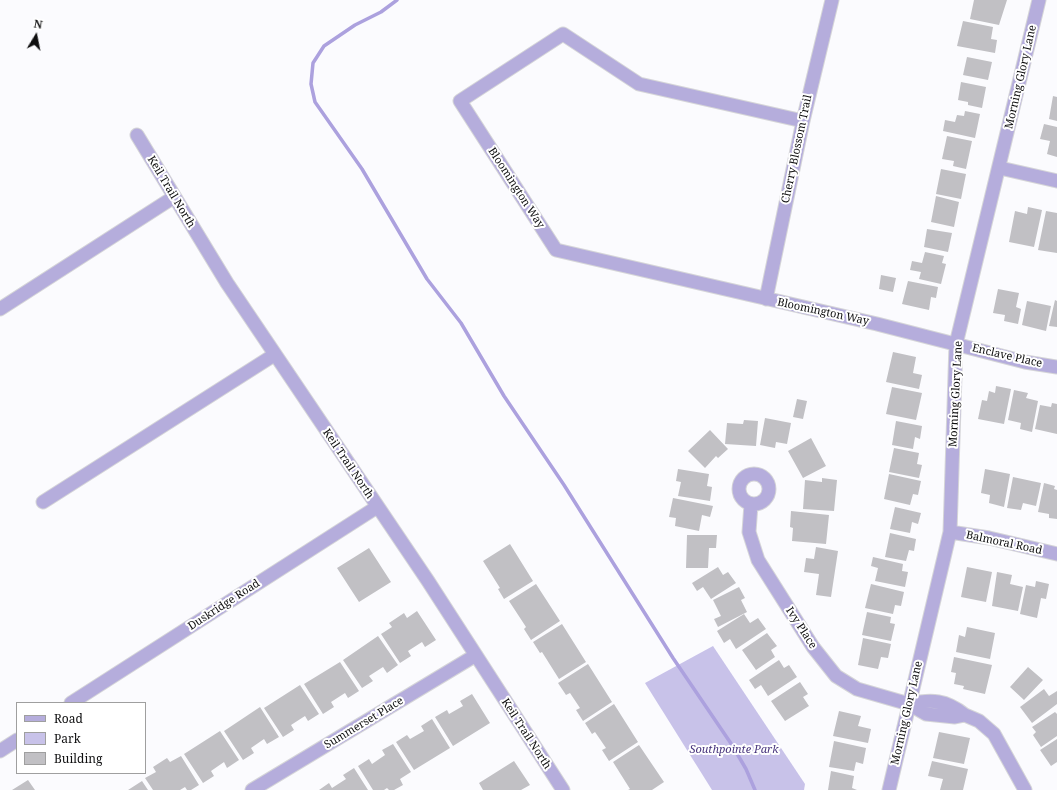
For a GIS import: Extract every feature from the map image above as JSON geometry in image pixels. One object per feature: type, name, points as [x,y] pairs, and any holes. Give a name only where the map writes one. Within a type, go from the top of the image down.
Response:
[{"type":"street","name":"Cherry Blossom Trail","points":[[766,299],[803,121],[832,0]]},
{"type":"street","name":"Morning Glory Lane","points":[[889,790],[950,532],[956,344],[1000,168],[1039,0]]},
{"type":"street","name":"Bloomington Way","points":[[803,121],[639,84],[563,34],[460,101],[556,250],[877,324],[956,344]]},
{"type":"street","name":"Keil Trail North","points":[[137,135],[227,283],[274,355],[428,581],[563,790]]},
{"type":"street","points":[[1000,168],[1057,181]]},
{"type":"street","points":[[0,309],[174,198]]},
{"type":"street","name":"Enclave Place","points":[[956,344],[1025,362],[1057,367]]},
{"type":"street","points":[[43,502],[274,355]]},
{"type":"street","name":"Ivy Place","points":[[751,504],[749,532],[758,560],[829,668],[841,680],[857,689],[909,704]]},
{"type":"street","name":"Duskridge Road","points":[[73,702],[377,507]]},
{"type":"street","name":"Balmoral Road","points":[[950,532],[989,538],[1057,554]]},
{"type":"street","name":"Summerset Place","points":[[252,790],[476,655]]},
{"type":"street","points":[[909,704],[929,700],[956,708],[965,715],[979,721],[994,734],[1025,790]]},
{"type":"street","points":[[0,751],[16,741]]},
{"type":"green space","name":"Southpointe Park","points":[[713,646],[805,784],[804,790],[712,790],[645,683]]},
{"type":"building","points":[[974,0],[1007,0],[999,25],[970,19]]},
{"type":"building","points":[[963,21],[993,27],[991,39],[997,40],[995,53],[957,46]]},
{"type":"building","points":[[967,57],[992,62],[988,80],[963,75]]},
{"type":"building","points":[[961,82],[986,87],[982,108],[968,105],[968,102],[958,100]]},
{"type":"building","points":[[1053,96],[1057,97],[1057,121],[1049,119]]},
{"type":"building","points":[[965,111],[980,114],[975,138],[943,131],[945,120],[955,122],[957,115],[964,116]]},
{"type":"building","points":[[1044,124],[1057,127],[1057,157],[1047,154],[1050,141],[1040,139]]},
{"type":"building","points":[[947,136],[972,141],[966,169],[953,166],[954,161],[942,159]]},
{"type":"building","points":[[941,169],[966,174],[961,199],[936,194]]},
{"type":"building","points":[[936,196],[959,202],[954,227],[931,222]]},
{"type":"building","points":[[1028,207],[1042,210],[1034,247],[1009,242],[1015,211],[1027,214]]},
{"type":"building","points":[[1046,211],[1057,213],[1057,253],[1038,250]]},
{"type":"building","points":[[927,229],[952,233],[948,252],[924,247]]},
{"type":"building","points":[[925,252],[944,256],[942,263],[946,264],[941,284],[919,279],[921,272],[910,270],[912,261],[922,263]]},
{"type":"building","points":[[881,275],[896,278],[893,292],[879,289]]},
{"type":"building","points":[[908,281],[938,287],[936,298],[931,297],[929,310],[902,304]]},
{"type":"building","points":[[998,289],[1019,293],[1016,307],[1021,309],[1018,324],[1004,321],[1005,315],[993,313]]},
{"type":"building","points":[[1055,300],[1057,301],[1057,327],[1049,326]]},
{"type":"building","points":[[1027,301],[1051,306],[1046,331],[1022,325]]},
{"type":"building","points":[[893,352],[916,357],[913,373],[922,375],[919,389],[886,382]]},
{"type":"building","points":[[996,386],[1011,389],[1004,424],[978,419],[982,400],[987,401],[989,391],[995,393]]},
{"type":"building","points":[[892,387],[922,393],[916,420],[886,414]]},
{"type":"building","points":[[1014,390],[1028,393],[1026,398],[1038,401],[1032,432],[1020,429],[1021,423],[1008,420]]},
{"type":"building","points":[[797,399],[807,401],[803,419],[793,417]]},
{"type":"building","points":[[1052,403],[1057,404],[1057,434],[1035,429],[1040,405],[1051,407]]},
{"type":"building","points":[[765,418],[791,423],[787,444],[776,442],[775,448],[760,445]]},
{"type":"building","points":[[744,420],[758,421],[756,446],[725,444],[727,423],[743,424]]},
{"type":"building","points":[[896,421],[922,426],[920,439],[915,437],[913,449],[892,445]]},
{"type":"building","points":[[710,430],[728,449],[718,458],[716,456],[705,468],[688,451]]},
{"type":"building","points":[[811,438],[826,466],[803,478],[788,451]]},
{"type":"building","points":[[894,448],[919,453],[917,464],[922,465],[919,478],[889,472]]},
{"type":"building","points":[[678,469],[709,474],[707,486],[712,487],[710,501],[678,496],[681,482],[676,481]]},
{"type":"building","points":[[985,469],[1010,474],[1004,507],[989,503],[990,495],[981,493]]},
{"type":"building","points":[[889,474],[921,481],[918,495],[913,494],[910,505],[884,499]]},
{"type":"building","points":[[1013,477],[1041,483],[1036,506],[1023,503],[1021,510],[1007,508]]},
{"type":"building","points":[[822,478],[837,480],[834,511],[803,509],[805,480],[822,482]]},
{"type":"building","points":[[1044,483],[1055,486],[1054,489],[1057,490],[1057,519],[1049,518],[1049,514],[1038,512]]},
{"type":"building","points":[[673,498],[713,506],[710,517],[702,515],[699,531],[675,526],[676,518],[669,517]]},
{"type":"building","points":[[895,507],[921,513],[918,524],[912,522],[910,533],[890,529]]},
{"type":"building","points":[[791,511],[829,515],[826,544],[792,541],[793,528],[790,527]]},
{"type":"building","points":[[890,533],[916,539],[914,551],[909,550],[906,561],[885,557]]},
{"type":"building","points":[[687,535],[717,535],[716,548],[709,548],[708,568],[686,568]]},
{"type":"building","points":[[510,544],[533,581],[504,599],[498,589],[500,588],[483,561]]},
{"type":"building","points":[[816,547],[838,551],[831,597],[816,595],[819,574],[804,572],[806,558],[814,559]]},
{"type":"building","points":[[369,548],[391,582],[359,602],[337,568]]},
{"type":"building","points":[[873,557],[903,564],[902,571],[908,572],[905,587],[875,581],[878,568],[871,566]]},
{"type":"building","points":[[718,567],[723,575],[728,572],[736,583],[711,599],[703,587],[697,591],[692,583]]},
{"type":"building","points":[[967,567],[992,572],[986,602],[961,597]]},
{"type":"building","points":[[997,572],[1012,575],[1010,584],[1023,587],[1018,611],[992,606]]},
{"type":"building","points":[[1036,581],[1049,584],[1046,599],[1041,598],[1037,618],[1020,614],[1026,585],[1035,587]]},
{"type":"building","points":[[536,584],[560,621],[531,640],[524,629],[526,627],[509,601]]},
{"type":"building","points":[[871,584],[904,592],[901,606],[895,605],[893,614],[865,608]]},
{"type":"building","points":[[739,587],[745,598],[741,600],[747,612],[718,627],[714,619],[721,616],[713,600]]},
{"type":"building","points":[[417,611],[436,640],[425,647],[422,642],[408,651],[411,656],[400,663],[381,634],[392,627],[389,623],[404,613],[407,618]]},
{"type":"building","points":[[867,612],[891,617],[890,623],[895,624],[891,641],[862,635]]},
{"type":"building","points":[[744,614],[750,623],[758,618],[766,629],[736,649],[730,639],[724,643],[717,631]]},
{"type":"building","points":[[562,624],[586,662],[559,679],[542,652],[540,653],[533,642]]},
{"type":"building","points":[[967,627],[995,633],[990,659],[956,652],[959,635],[965,637]]},
{"type":"building","points":[[767,633],[777,646],[771,650],[775,657],[756,670],[742,650]]},
{"type":"building","points":[[378,636],[398,665],[387,673],[383,667],[369,676],[373,681],[362,688],[343,660]]},
{"type":"building","points":[[863,638],[891,644],[888,658],[881,657],[878,669],[858,665]]},
{"type":"building","points":[[954,657],[992,665],[985,694],[963,689],[964,686],[954,684],[956,673],[951,672]]},
{"type":"building","points":[[779,660],[784,668],[789,665],[797,677],[768,696],[761,685],[755,689],[749,680]]},
{"type":"building","points":[[340,662],[359,691],[348,698],[345,693],[331,702],[334,707],[323,714],[304,684]]},
{"type":"building","points":[[588,664],[612,702],[583,721],[576,710],[580,708],[570,693],[566,695],[558,683]]},
{"type":"building","points":[[1028,667],[1043,680],[1024,700],[1010,687]]},
{"type":"building","points":[[800,682],[808,694],[803,697],[809,706],[785,721],[771,701]]},
{"type":"building","points":[[300,685],[319,714],[308,721],[305,716],[291,725],[294,730],[283,737],[264,708]]},
{"type":"building","points":[[1044,689],[1049,696],[1057,691],[1057,704],[1032,723],[1020,707]]},
{"type":"building","points":[[472,694],[490,723],[453,746],[435,717],[447,710],[449,714],[463,706],[460,701]]},
{"type":"building","points":[[614,704],[638,742],[609,761],[602,750],[606,748],[595,732],[592,734],[585,723]]},
{"type":"building","points":[[260,707],[279,737],[267,744],[264,739],[251,748],[254,753],[243,760],[224,731]]},
{"type":"building","points":[[839,711],[861,716],[858,726],[871,729],[868,743],[833,736]]},
{"type":"building","points":[[1055,712],[1057,714],[1057,736],[1041,747],[1033,735],[1036,732],[1032,727]]},
{"type":"building","points":[[432,719],[450,748],[414,770],[396,742],[407,735],[410,739],[424,731],[421,726]]},
{"type":"building","points":[[220,731],[239,760],[227,768],[224,762],[211,771],[214,776],[203,783],[184,754]]},
{"type":"building","points":[[939,732],[970,738],[964,764],[933,758]]},
{"type":"building","points":[[1057,739],[1057,762],[1051,766],[1040,750]]},
{"type":"building","points":[[834,741],[866,748],[863,764],[856,762],[854,771],[829,767]]},
{"type":"building","points":[[393,744],[411,772],[400,779],[403,785],[394,790],[389,790],[387,788],[384,790],[373,790],[358,766],[369,759],[372,764],[385,755],[382,750]]},
{"type":"building","points":[[639,745],[664,782],[652,790],[628,790],[630,789],[613,762]]},
{"type":"building","points":[[181,756],[199,785],[191,790],[187,790],[185,787],[180,790],[153,790],[145,778],[156,772],[153,767],[167,758],[170,762]]},
{"type":"building","points":[[514,761],[530,785],[521,790],[483,790],[479,783]]},
{"type":"building","points":[[932,761],[968,769],[963,790],[940,790],[943,779],[928,776]]},
{"type":"building","points":[[354,768],[368,790],[319,790],[329,783],[332,788],[346,779],[343,775]]},
{"type":"building","points":[[831,771],[854,776],[852,788],[857,790],[828,790]]},
{"type":"building","points":[[28,780],[35,790],[12,790]]},
{"type":"building","points":[[142,781],[148,790],[128,790]]},
{"type":"waterway","points":[[397,0],[381,12],[355,25],[324,46],[313,63],[311,84],[315,102],[362,169],[427,279],[461,323],[504,396],[564,485],[673,658],[732,745],[746,769],[755,790]]}]
